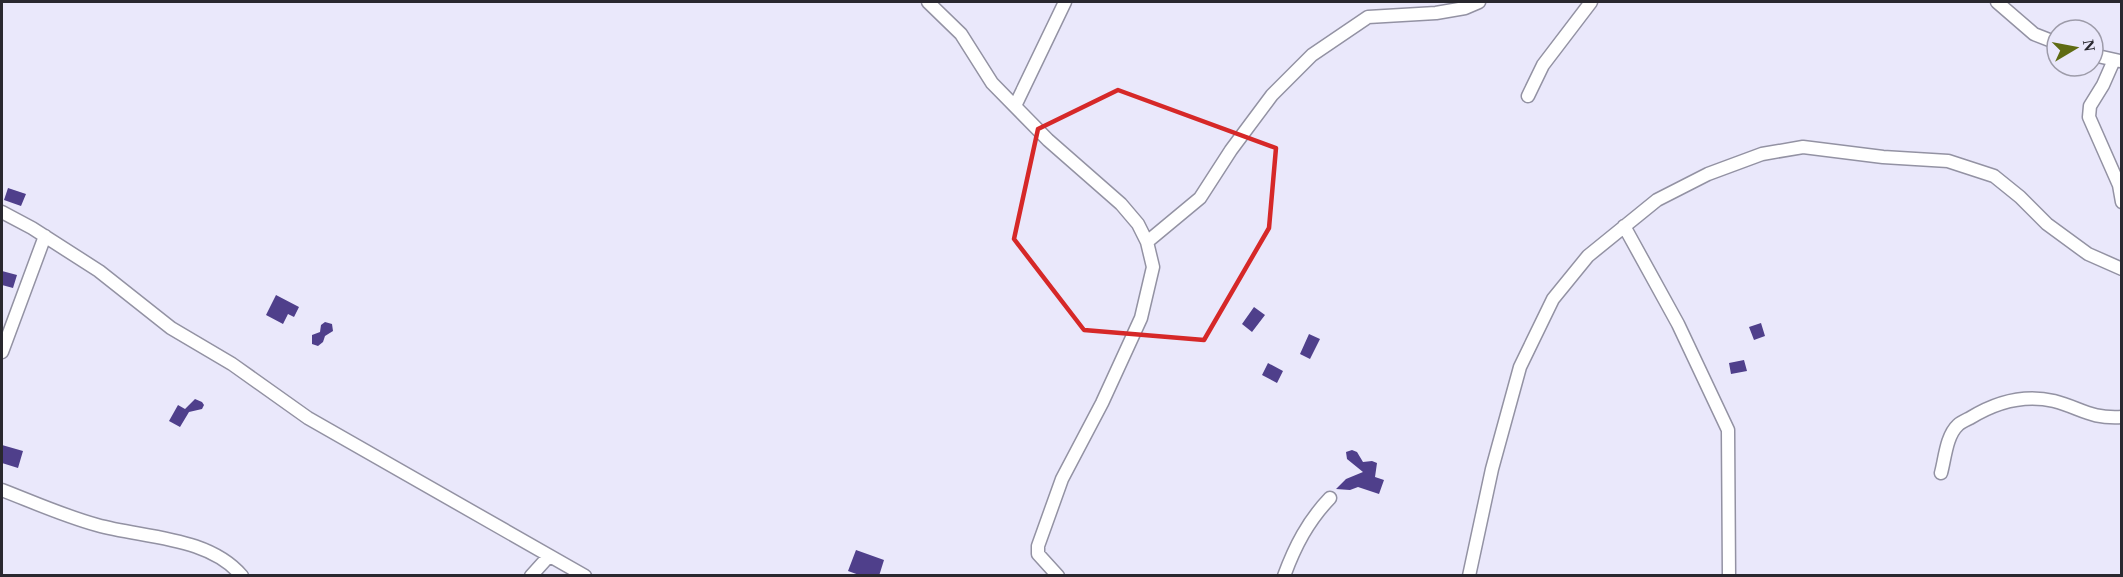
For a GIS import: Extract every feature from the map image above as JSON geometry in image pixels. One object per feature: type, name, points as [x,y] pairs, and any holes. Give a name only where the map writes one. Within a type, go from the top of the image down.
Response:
[{"type":"street","points":[[928,2],[961,34],[992,83],[1048,140],[1121,204],[1138,224],[1147,242],[1153,267],[1141,318],[1102,403],[1062,479],[1038,546],[1038,554],[1058,576]]},
{"type":"street","points":[[1015,106],[1065,2]]},
{"type":"street","points":[[1147,242],[1200,198],[1231,150],[1272,95],[1312,55],[1368,17],[1436,13],[1465,8],[1479,2]]},
{"type":"street","points":[[1528,96],[1543,65],[1590,2]]},
{"type":"street","points":[[1997,2],[2034,34],[2045,39]]},
{"type":"street","points":[[2118,61],[2090,106],[2089,117],[2119,185],[2121,202]]},
{"type":"street","points":[[1469,576],[1492,469],[1520,367],[1553,299],[1588,256],[1624,226],[1657,200],[1708,174],[1762,154],[1803,147],[1883,157],[1948,161],[1994,176],[2020,197],[2047,224],[2088,254],[2121,269]]},
{"type":"street","points":[[2,212],[45,236],[99,271],[171,328],[232,364],[308,418],[585,576]]},
{"type":"street","points":[[1624,226],[1678,324],[1728,430],[1729,576]]},
{"type":"street","points":[[2,352],[45,236]]},
{"type":"street","points":[[1941,473],[1948,443],[1957,426],[1984,409],[2012,400],[2034,399],[2055,402],[2100,417],[2121,417]]},
{"type":"street","points":[[2,490],[97,526],[165,537],[224,560],[242,576]]},
{"type":"street","points":[[1284,576],[1293,552],[1312,518],[1330,498]]},
{"type":"street","points":[[531,576],[549,556]]},
{"type":"highlighted area","points":[[1118,90],[1276,148],[1269,228],[1204,340],[1084,330],[1014,239],[1038,129]]},
{"type":"building","points":[[8,188],[26,194],[21,206],[4,200]]},
{"type":"building","points":[[2,271],[17,275],[13,288],[2,285]]},
{"type":"building","points":[[276,295],[299,307],[294,317],[288,314],[283,324],[266,315]]},
{"type":"building","points":[[1254,307],[1265,315],[1252,332],[1242,324]]},
{"type":"building","points":[[325,322],[332,324],[333,331],[325,336],[323,342],[318,346],[312,344],[312,335],[320,332],[321,325]]},
{"type":"building","points":[[1761,323],[1765,336],[1754,340],[1749,327]]},
{"type":"building","points":[[1309,334],[1320,339],[1310,359],[1300,354]]},
{"type":"building","points":[[1744,360],[1747,371],[1731,374],[1729,363]]},
{"type":"building","points":[[1268,363],[1283,371],[1277,383],[1262,375]]},
{"type":"building","points":[[195,399],[202,402],[204,405],[202,409],[189,412],[180,427],[169,421],[178,405],[185,409]]},
{"type":"building","points":[[2,445],[23,451],[18,468],[2,463]]},
{"type":"building","points":[[1352,450],[1357,452],[1363,462],[1377,463],[1375,477],[1384,480],[1379,494],[1358,487],[1350,490],[1336,489],[1346,479],[1363,472],[1347,459],[1346,452]]},
{"type":"building","points":[[856,550],[884,560],[879,576],[862,576],[848,571]]}]
